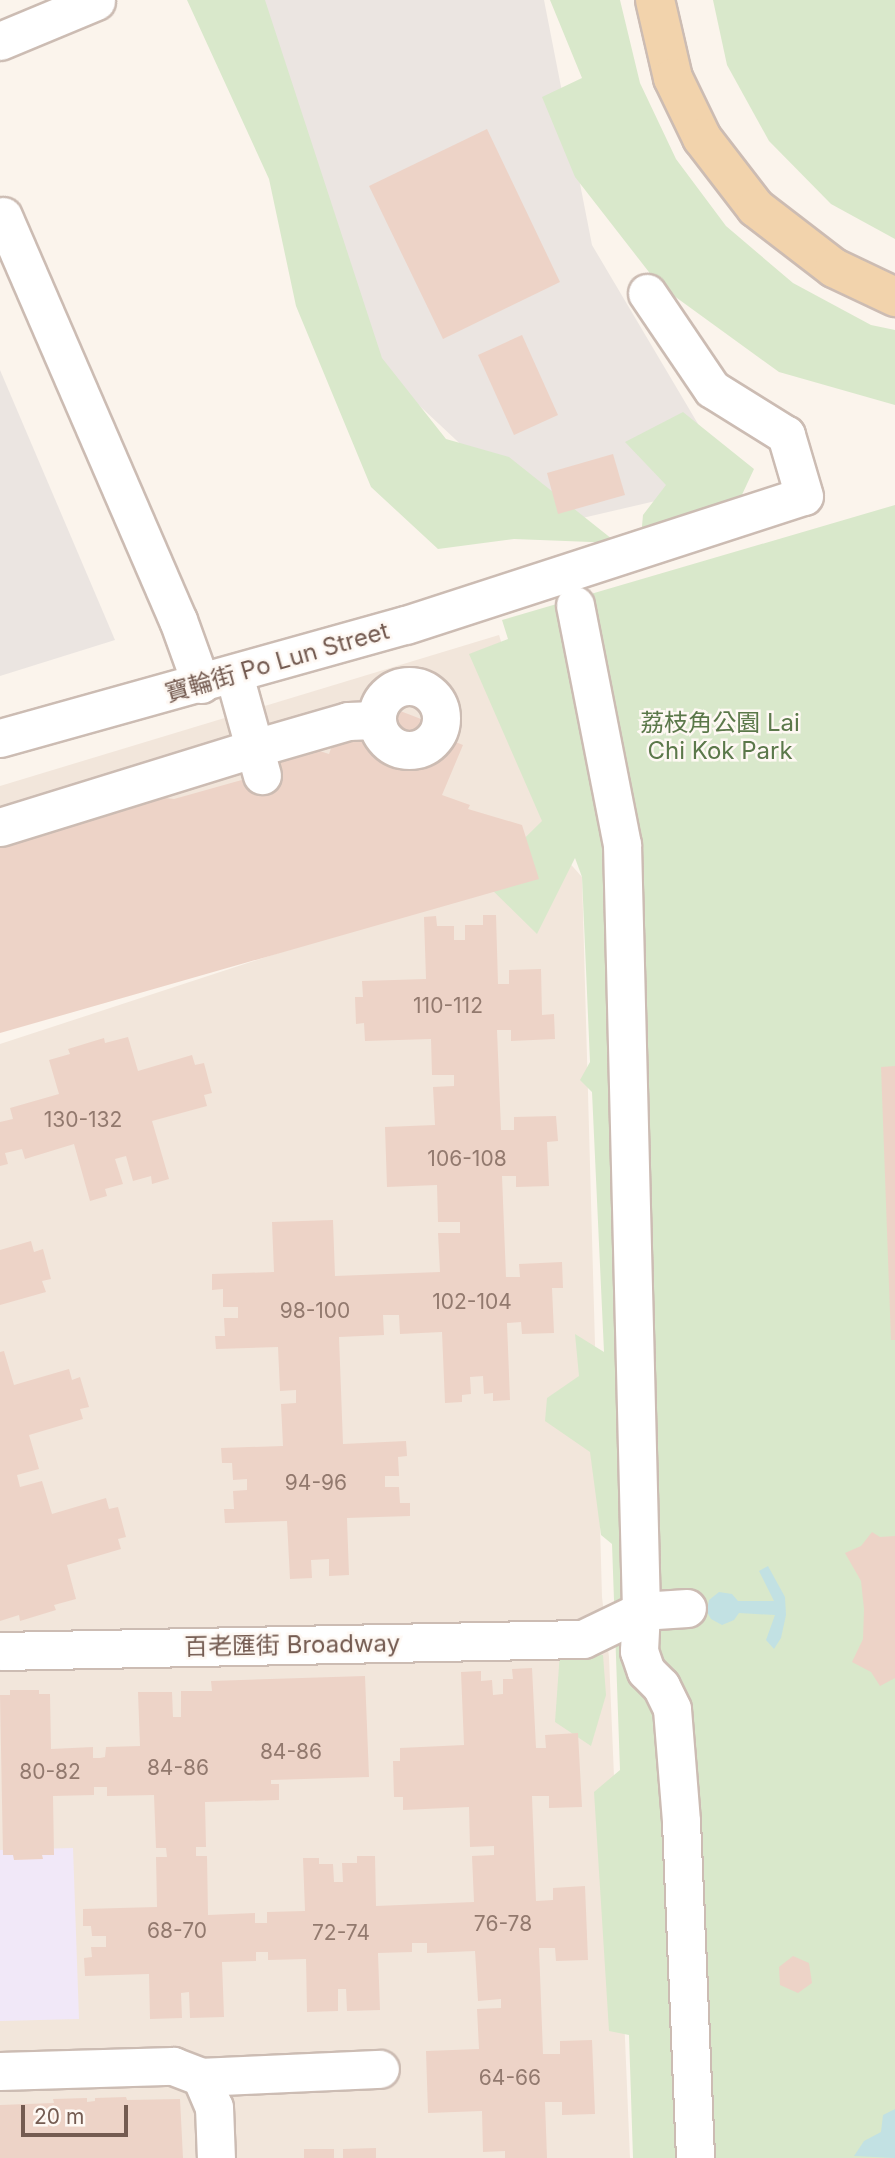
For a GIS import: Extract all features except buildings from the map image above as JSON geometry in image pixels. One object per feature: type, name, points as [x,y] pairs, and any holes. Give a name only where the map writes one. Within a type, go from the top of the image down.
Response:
[{"type":"main road","points":[[655,0],[673,78],[702,138],[757,208],[834,268],[895,297]]},
{"type":"street","points":[[0,41],[96,1]]},
{"type":"street","points":[[2,216],[178,620],[217,680],[258,761]]},
{"type":"street","name":"寶輪街 Po Lun Street","points":[[0,738],[217,680],[406,625],[563,591],[804,496],[786,435],[712,389],[648,293]]},
{"type":"street","points":[[563,591],[622,844],[641,1611],[639,1651],[646,1671],[662,1686],[671,1709],[681,1822],[695,2158]]},
{"type":"street","points":[[401,685],[422,687],[435,697],[442,722],[430,743],[416,751],[398,750],[383,740],[375,720],[381,699],[401,685],[407,663],[406,625]]},
{"type":"street","points":[[0,827],[258,761],[348,721],[375,720]]},
{"type":"street","points":[[641,1611],[687,1608]]},
{"type":"street","name":"百老匯街 Broadway","points":[[0,1651],[583,1639],[641,1611]]},
{"type":"street","points":[[0,2071],[173,2066],[201,2077],[380,2069]]},
{"type":"street","points":[[201,2077],[214,2107],[216,2158]]},
{"type":"shaded area","points":[[249,0],[544,0],[592,245],[733,483],[548,526],[377,366]]},
{"type":"shaded area","points":[[0,370],[115,640],[0,676]]},
{"type":"shaded area","points":[[499,635],[563,841],[0,1008],[0,786]]},
{"type":"shaded area","points":[[566,859],[582,877],[602,1597],[609,1657],[630,2158],[0,2158],[0,1044]]},
{"type":"shaded area","points":[[73,1848],[79,2019],[0,2021],[0,1850]]},
{"type":"green space","points":[[187,0],[265,0],[382,358],[446,439],[509,457],[617,543],[514,539],[438,549],[371,487],[296,306],[269,179]]},
{"type":"green space","points":[[550,0],[620,0],[640,83],[676,159],[726,226],[793,283],[871,325],[895,330],[895,405],[779,372],[659,285],[575,177],[542,97],[582,78]]},
{"type":"green space","points":[[713,0],[895,0],[895,239],[831,204],[769,141],[727,65]]},
{"type":"green space","points":[[683,412],[754,469],[726,529],[641,537],[643,515],[666,485],[625,442]]},
{"type":"green space","name":"荔枝角公園 Lai Chi Kok Park","points":[[895,505],[895,2158],[633,2158],[629,2035],[609,2031],[594,1792],[620,1770],[612,1544],[601,1535],[590,1452],[545,1421],[547,1398],[579,1376],[575,1334],[604,1352],[592,1092],[580,1080],[590,1062],[582,877],[575,858],[537,934],[482,880],[542,821],[469,654],[508,639],[502,620]]},
{"type":"green space","points":[[560,1652],[603,1655],[606,1695],[591,1746],[555,1722]]},
{"type":"water","points":[[768,1566],[785,1597],[786,1615],[781,1638],[774,1649],[766,1640],[775,1615],[739,1613],[734,1620],[722,1625],[711,1619],[707,1612],[709,1600],[719,1592],[732,1594],[738,1601],[774,1601],[759,1571]]},
{"type":"water","points":[[895,2109],[895,2158],[854,2156],[864,2141],[881,2132],[883,2115]]}]
